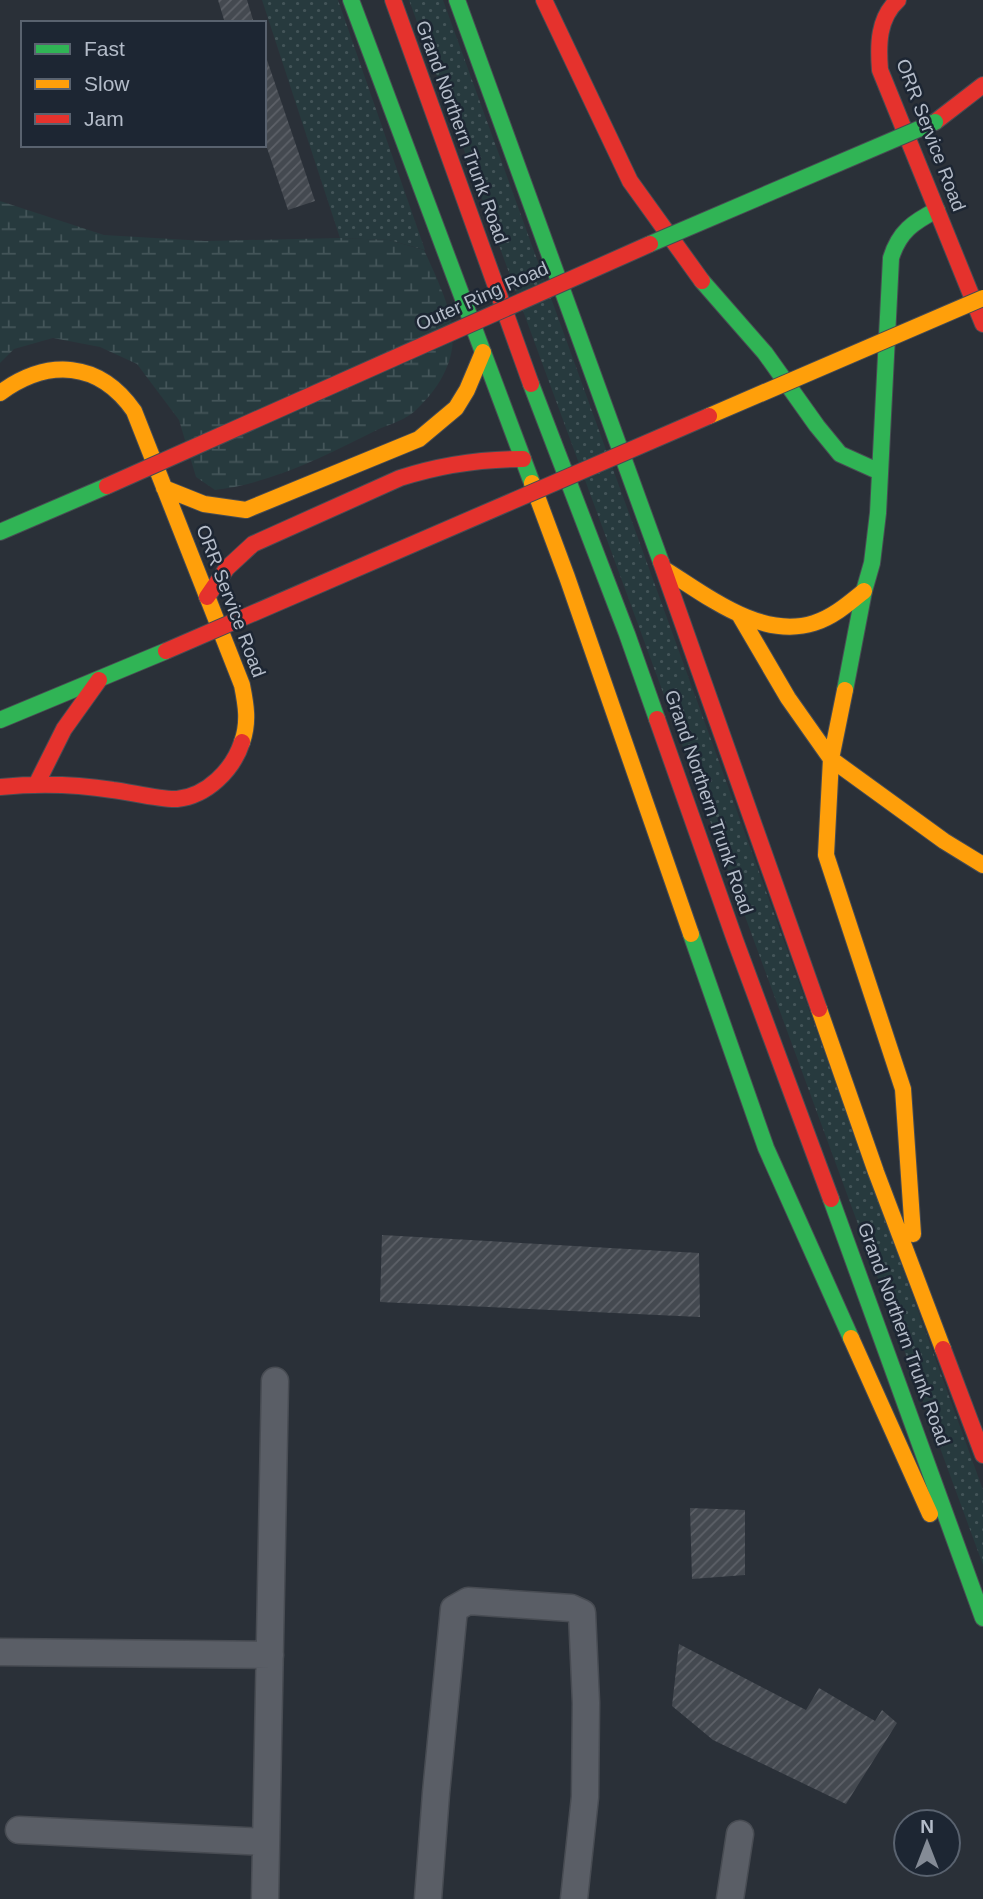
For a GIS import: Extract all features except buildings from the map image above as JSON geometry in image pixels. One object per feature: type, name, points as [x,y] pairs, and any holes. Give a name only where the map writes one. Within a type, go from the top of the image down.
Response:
[{"type":"main road","points":[[351,0],[571,590],[766,1148],[983,1633]]},
{"type":"main road","name":"Grand Northern Trunk Road","points":[[393,0],[509,326],[627,634],[735,940],[882,1332],[983,1618]]},
{"type":"main road","name":"Grand Northern Trunk Road","points":[[457,0],[664,569],[876,1172],[983,1455]]},
{"type":"main road","points":[[544,0],[630,181],[701,279],[765,353],[817,426],[840,453],[880,472]]},
{"type":"main road","name":"ORR Service Road","points":[[898,0],[893,4],[882,26],[878,48],[880,70],[983,324]]},
{"type":"main road","points":[[935,122],[983,85]]},
{"type":"main road","name":"Outer Ring Road","points":[[0,533],[695,224],[983,102]]},
{"type":"main road","points":[[916,1278],[903,1090],[826,855],[831,759],[872,563],[878,513],[891,258],[895,241],[906,225],[937,210]]},
{"type":"main road","points":[[0,720],[983,298]]},
{"type":"main road","points":[[922,325],[983,308]]},
{"type":"main road","points":[[164,488],[194,502],[221,510],[246,510],[419,439],[456,408],[483,352]]},
{"type":"main road","name":"ORR Service Road","points":[[0,394],[18,380],[61,369],[83,371],[105,380],[125,395],[134,411],[242,685],[247,709],[246,730],[237,755],[222,776],[203,791],[176,799],[93,787],[37,783],[0,787]]},
{"type":"main road","points":[[207,597],[226,568],[253,544],[400,478],[454,463],[523,459]]},
{"type":"main road","points":[[664,569],[740,615],[795,628],[818,623],[847,608],[864,591]]},
{"type":"main road","points":[[740,615],[788,698],[831,759],[944,841],[983,865]]},
{"type":"main road","points":[[37,783],[49,753],[68,719],[100,678]]},
{"type":"street","points":[[265,1899],[275,1381]]},
{"type":"street","points":[[428,1899],[454,1609],[468,1601],[571,1608],[582,1613],[586,1703],[585,1797],[574,1899]]},
{"type":"street","points":[[0,1652],[270,1655]]},
{"type":"street","points":[[19,1830],[266,1842]]},
{"type":"street","points":[[730,1899],[740,1834]]},
{"type":"green space","points":[[262,0],[338,0],[425,250],[389,240],[340,238]]},
{"type":"green space","points":[[409,0],[443,0],[983,1490],[983,1565]]},
{"type":"green space","points":[[0,201],[104,235],[205,241],[340,238],[389,240],[424,250],[450,315],[453,336],[447,367],[431,394],[404,419],[279,474],[215,490],[196,477],[179,420],[137,364],[100,347],[53,338],[14,349],[0,363]]},
{"type":"traffic: fast","points":[[351,0],[532,483]]},
{"type":"traffic: fast","points":[[457,0],[661,562]]},
{"type":"traffic: fast","points":[[650,244],[935,122]]},
{"type":"traffic: fast","points":[[845,690],[872,563],[878,513],[891,258],[898,241],[908,229],[937,210]]},
{"type":"traffic: fast","points":[[702,281],[765,353],[840,454],[880,472]]},
{"type":"traffic: fast","points":[[531,384],[657,719]]},
{"type":"traffic: fast","points":[[0,532],[107,486]]},
{"type":"traffic: fast","points":[[0,720],[166,651]]},
{"type":"traffic: fast","points":[[691,934],[766,1148],[851,1338]]},
{"type":"traffic: fast","points":[[831,1199],[983,1618]]},
{"type":"traffic: slow","points":[[709,416],[983,298]]},
{"type":"traffic: slow","points":[[164,488],[204,504],[246,510],[419,439],[456,408],[483,352]]},
{"type":"traffic: slow","points":[[0,393],[36,374],[72,370],[105,382],[120,394],[134,411],[242,685],[246,707],[242,742]]},
{"type":"traffic: slow","points":[[532,483],[691,934]]},
{"type":"traffic: slow","points":[[664,569],[735,612],[774,625],[794,627],[814,623],[840,610],[864,591]]},
{"type":"traffic: slow","points":[[740,616],[788,698],[831,759],[944,841],[983,865]]},
{"type":"traffic: slow","points":[[845,690],[831,759],[826,855],[903,1089],[913,1234]]},
{"type":"traffic: slow","points":[[819,1009],[876,1172],[943,1349]]},
{"type":"traffic: slow","points":[[851,1338],[930,1514]]},
{"type":"traffic: jam","points":[[393,0],[531,384]]},
{"type":"traffic: jam","points":[[544,0],[630,181],[702,281]]},
{"type":"traffic: jam","points":[[898,0],[883,23],[879,51],[880,70],[983,324]]},
{"type":"traffic: jam","points":[[935,122],[983,85]]},
{"type":"traffic: jam","points":[[107,486],[650,244]]},
{"type":"traffic: jam","points":[[166,651],[709,416]]},
{"type":"traffic: jam","points":[[207,597],[227,568],[253,544],[400,478],[461,464],[523,459]]},
{"type":"traffic: jam","points":[[661,562],[819,1009]]},
{"type":"traffic: jam","points":[[37,783],[64,729],[99,680]]},
{"type":"traffic: jam","points":[[657,719],[831,1199]]},
{"type":"traffic: jam","points":[[0,787],[71,785],[163,798],[188,797],[208,787],[225,772],[242,742]]},
{"type":"traffic: jam","points":[[943,1349],[983,1455]]}]
